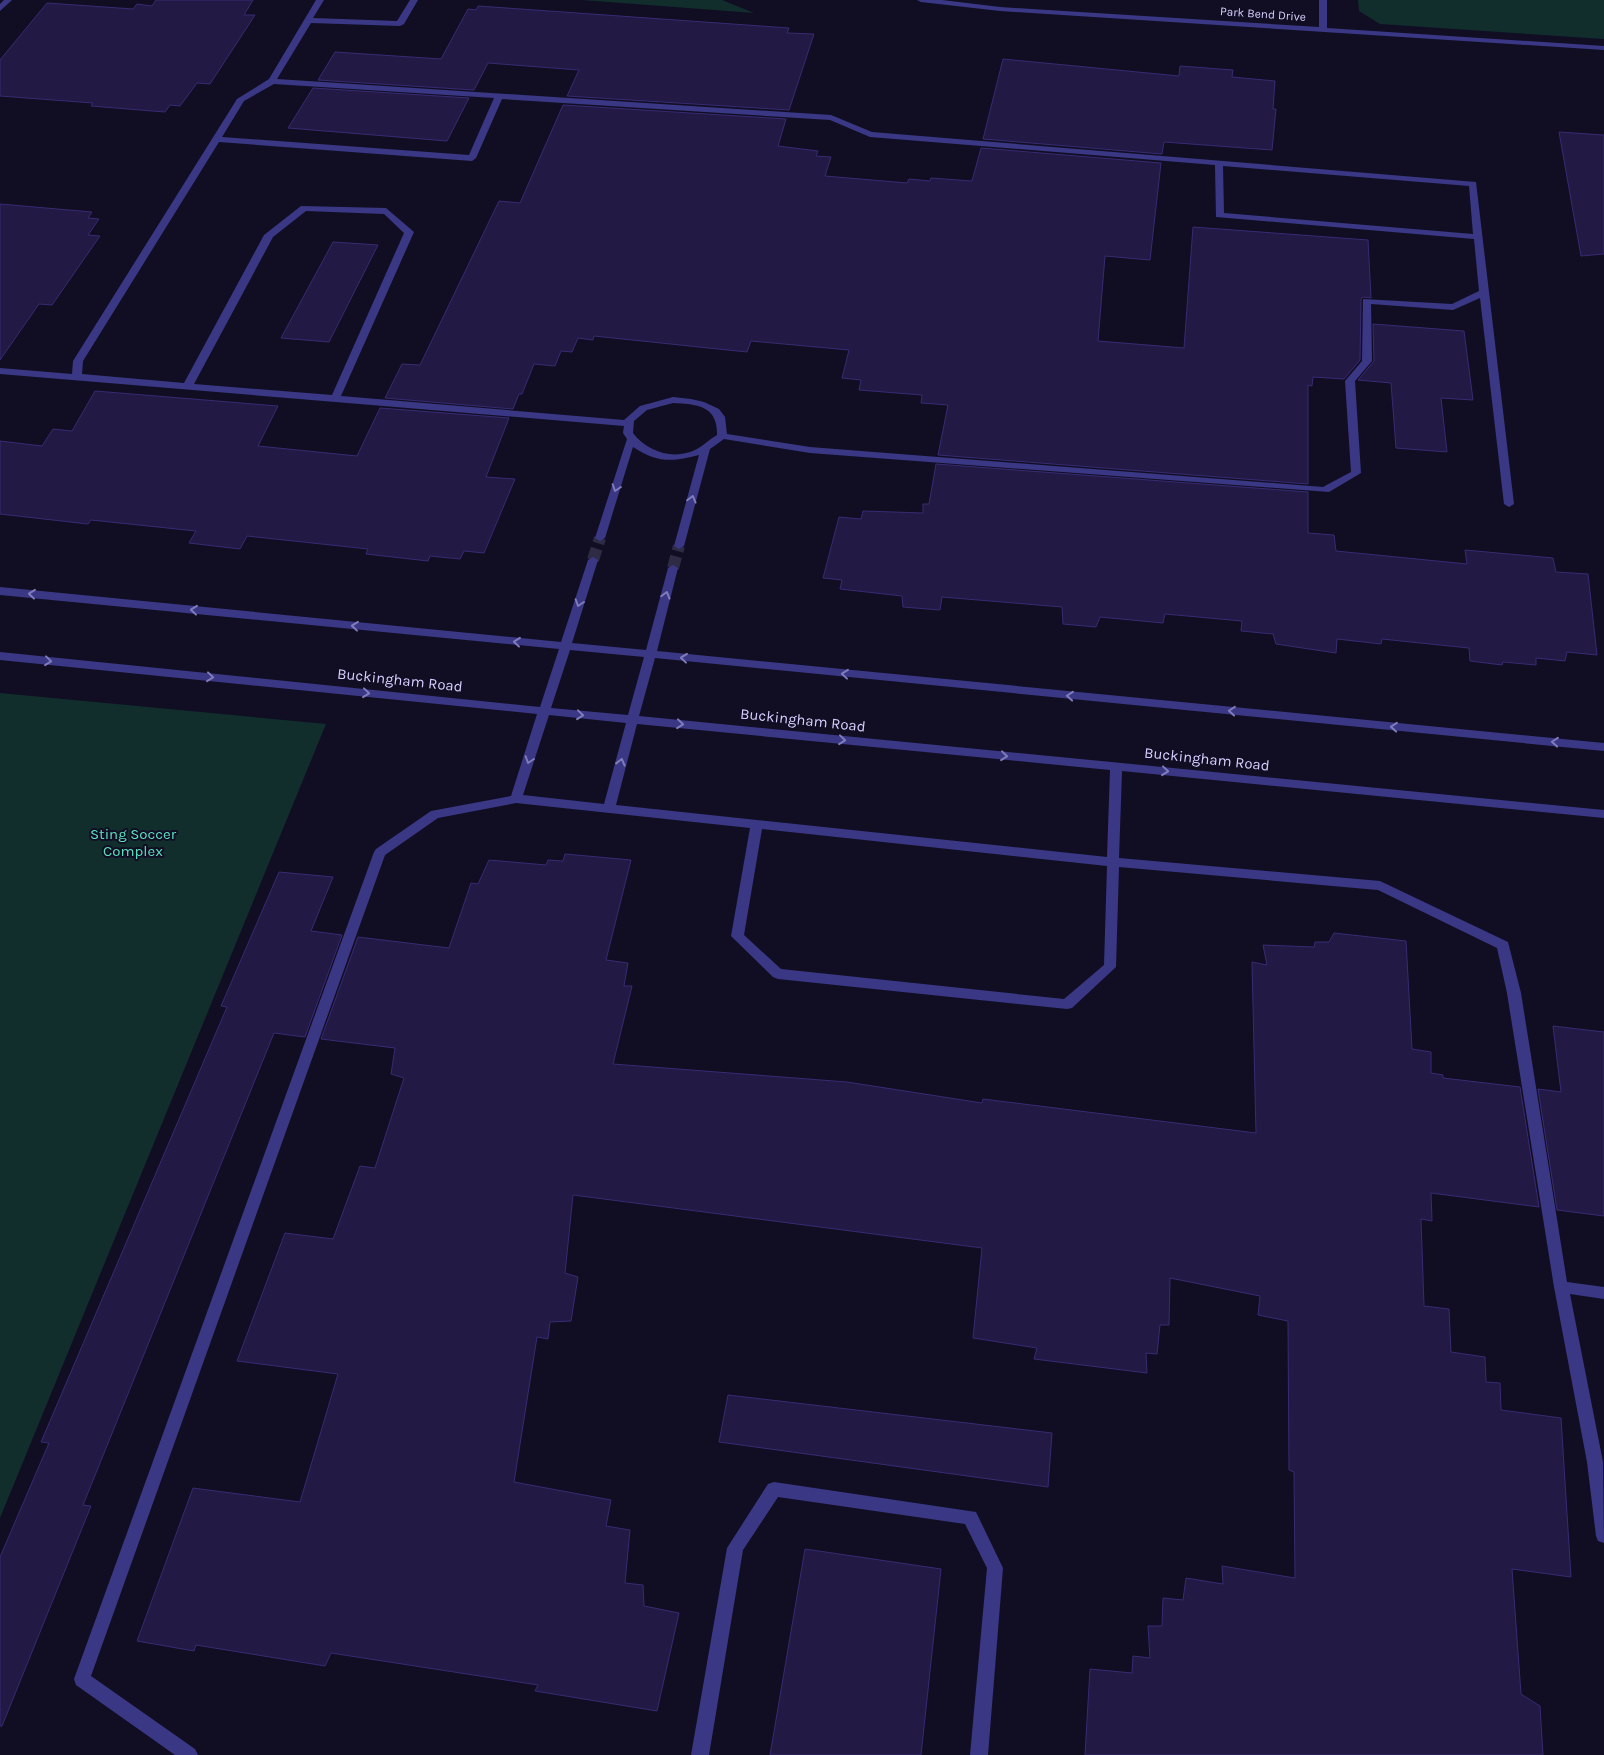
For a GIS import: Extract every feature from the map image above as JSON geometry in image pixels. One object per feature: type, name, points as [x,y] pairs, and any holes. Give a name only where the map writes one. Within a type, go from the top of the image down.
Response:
[{"type":"street","points":[[0,9],[8,0]]},
{"type":"street","points":[[272,82],[320,0]]},
{"type":"street","points":[[308,20],[400,24],[414,0]]},
{"type":"street","name":"Park Bend Drive","points":[[921,0],[1000,9],[1604,48]]},
{"type":"street","points":[[1323,0],[1323,30]]},
{"type":"street","points":[[77,377],[78,362],[241,98],[272,82],[831,118],[870,134],[1473,184],[1509,504]]},
{"type":"street","points":[[216,139],[472,158],[499,96]]},
{"type":"street","points":[[1219,163],[1219,215],[1479,237]]},
{"type":"street","points":[[188,386],[269,235],[304,208],[386,211],[409,232],[336,397]]},
{"type":"street","points":[[722,436],[810,450],[1325,490],[1356,473],[1350,381],[1367,361],[1366,300],[1453,307],[1484,292]]},
{"type":"street","points":[[0,371],[336,397],[628,423]]},
{"type":"street","points":[[673,400],[692,401],[708,406],[719,415],[724,425],[722,436],[706,450],[684,457],[668,457],[652,455],[639,449],[630,441],[627,432],[628,423],[639,410],[658,402],[673,400]]},
{"type":"street","points":[[600,538],[630,441]]},
{"type":"street","points":[[680,546],[706,450]]},
{"type":"street","points":[[516,799],[593,560]]},
{"type":"street","points":[[609,809],[673,568]]},
{"type":"street","points":[[0,591],[1604,747]]},
{"type":"street","name":"Buckingham Road","points":[[0,656],[632,720],[1604,814]]},
{"type":"street","points":[[757,824],[737,936],[778,974],[1067,1004],[1110,967],[1116,767]]},
{"type":"street","points":[[190,1755],[82,1679],[380,852],[435,814],[516,799],[1113,862],[1380,886],[1503,945],[1514,993],[1561,1287],[1595,1462],[1604,1536]]},
{"type":"street","points":[[1561,1287],[1604,1293]]},
{"type":"street","points":[[700,1755],[735,1548],[774,1490],[970,1517],[995,1568],[979,1755]]},
{"type":"green space","points":[[582,0],[722,0],[754,13]]},
{"type":"green space","points":[[1358,0],[1604,0],[1604,39],[1380,24],[1359,11]]},
{"type":"green space","name":"Sting Soccer Complex","points":[[0,693],[326,724],[0,1518]]},
{"type":"building","points":[[156,0],[253,0],[244,15],[255,15],[210,84],[197,83],[180,106],[170,105],[165,112],[91,106],[93,103],[0,96],[0,60],[47,3],[133,9],[137,4],[152,6]]},
{"type":"building","points":[[478,6],[789,28],[787,33],[814,34],[789,110],[567,96],[579,70],[488,63],[474,90],[318,80],[335,52],[441,59],[468,9],[476,10]]},
{"type":"building","points":[[1003,59],[1179,76],[1180,66],[1233,70],[1232,77],[1275,81],[1273,109],[1276,109],[1272,150],[1164,142],[1162,154],[983,139]]},
{"type":"building","points":[[313,88],[469,98],[447,141],[288,128]]},
{"type":"building","points":[[563,105],[786,119],[778,146],[818,151],[816,156],[831,157],[825,176],[907,183],[909,179],[930,181],[931,178],[972,181],[981,148],[1161,163],[1150,260],[1105,256],[1098,341],[1184,348],[1193,227],[1368,240],[1371,298],[1363,297],[1361,299],[1360,360],[1344,379],[1313,377],[1312,386],[1308,385],[1308,484],[938,455],[948,405],[921,403],[922,395],[859,390],[861,380],[842,378],[849,350],[751,341],[747,352],[594,336],[593,340],[578,338],[572,352],[561,351],[555,366],[534,364],[522,394],[519,394],[513,409],[385,398],[402,364],[420,365],[499,201],[520,203]]},
{"type":"building","points":[[1559,132],[1604,135],[1604,254],[1581,256]]},
{"type":"building","points":[[0,204],[92,212],[88,218],[99,219],[88,235],[100,236],[52,305],[39,304],[0,360]]},
{"type":"building","points":[[333,242],[378,245],[329,342],[281,338]]},
{"type":"building","points":[[1373,324],[1464,331],[1473,400],[1441,398],[1447,452],[1396,448],[1391,383],[1358,380],[1374,361]]},
{"type":"building","points":[[95,391],[278,406],[258,446],[357,456],[380,408],[509,418],[486,477],[515,479],[484,553],[464,551],[460,559],[430,556],[428,561],[366,554],[368,549],[247,536],[240,549],[189,543],[196,531],[91,520],[88,524],[0,514],[0,441],[42,446],[53,429],[72,431]]},
{"type":"building","points":[[936,464],[1308,492],[1308,533],[1334,535],[1336,551],[1467,564],[1465,550],[1553,558],[1556,572],[1588,574],[1597,655],[1567,652],[1565,661],[1536,658],[1536,665],[1503,662],[1502,665],[1470,661],[1469,648],[1382,639],[1381,644],[1337,639],[1336,653],[1276,644],[1273,634],[1241,631],[1242,621],[1165,614],[1163,623],[1100,617],[1096,627],[1063,624],[1062,607],[942,597],[940,610],[903,607],[902,596],[840,589],[842,580],[823,578],[839,517],[861,519],[863,511],[923,513],[923,504],[929,504]]},
{"type":"building","points":[[565,854],[631,860],[606,960],[628,963],[624,986],[632,986],[613,1064],[847,1082],[982,1103],[983,1099],[1256,1133],[1252,962],[1267,965],[1263,945],[1314,947],[1315,942],[1329,942],[1334,933],[1406,941],[1412,1049],[1431,1052],[1431,1073],[1443,1075],[1443,1078],[1520,1087],[1539,1207],[1431,1193],[1432,1221],[1421,1219],[1424,1306],[1449,1309],[1451,1352],[1485,1357],[1486,1382],[1500,1383],[1501,1410],[1561,1418],[1571,1577],[1512,1569],[1521,1694],[1540,1706],[1543,1755],[1085,1755],[1090,1669],[1132,1673],[1133,1656],[1150,1658],[1148,1626],[1162,1626],[1163,1598],[1183,1600],[1186,1578],[1223,1584],[1222,1566],[1295,1578],[1294,1472],[1289,1470],[1288,1321],[1258,1315],[1260,1296],[1170,1278],[1169,1325],[1160,1325],[1157,1354],[1146,1353],[1147,1373],[1034,1359],[1037,1348],[973,1338],[982,1248],[573,1195],[565,1273],[578,1277],[571,1321],[550,1322],[548,1339],[537,1337],[514,1482],[611,1500],[606,1526],[630,1530],[625,1583],[643,1585],[644,1606],[679,1613],[657,1711],[535,1691],[538,1685],[331,1653],[325,1666],[196,1645],[194,1651],[137,1641],[193,1488],[300,1502],[338,1374],[237,1361],[285,1233],[333,1239],[360,1166],[375,1168],[404,1078],[391,1074],[395,1048],[321,1039],[358,937],[449,948],[471,883],[478,884],[489,860],[546,865],[548,860],[563,861]]},
{"type":"building","points":[[279,872],[333,877],[311,931],[342,935],[305,1037],[274,1033],[83,1505],[91,1506],[2,1726],[0,1726],[0,1557],[49,1443],[41,1442],[227,1007],[221,1006]]},
{"type":"building","points":[[1553,1026],[1604,1032],[1604,1216],[1557,1210],[1538,1089],[1561,1092]]},
{"type":"building","points":[[728,1395],[1052,1433],[1048,1487],[719,1442]]},
{"type":"building","points":[[805,1549],[941,1569],[921,1755],[770,1755]]},
{"type":"tunnel","points":[[593,560],[600,538]]},
{"type":"tunnel","points":[[673,568],[679,546]]}]
